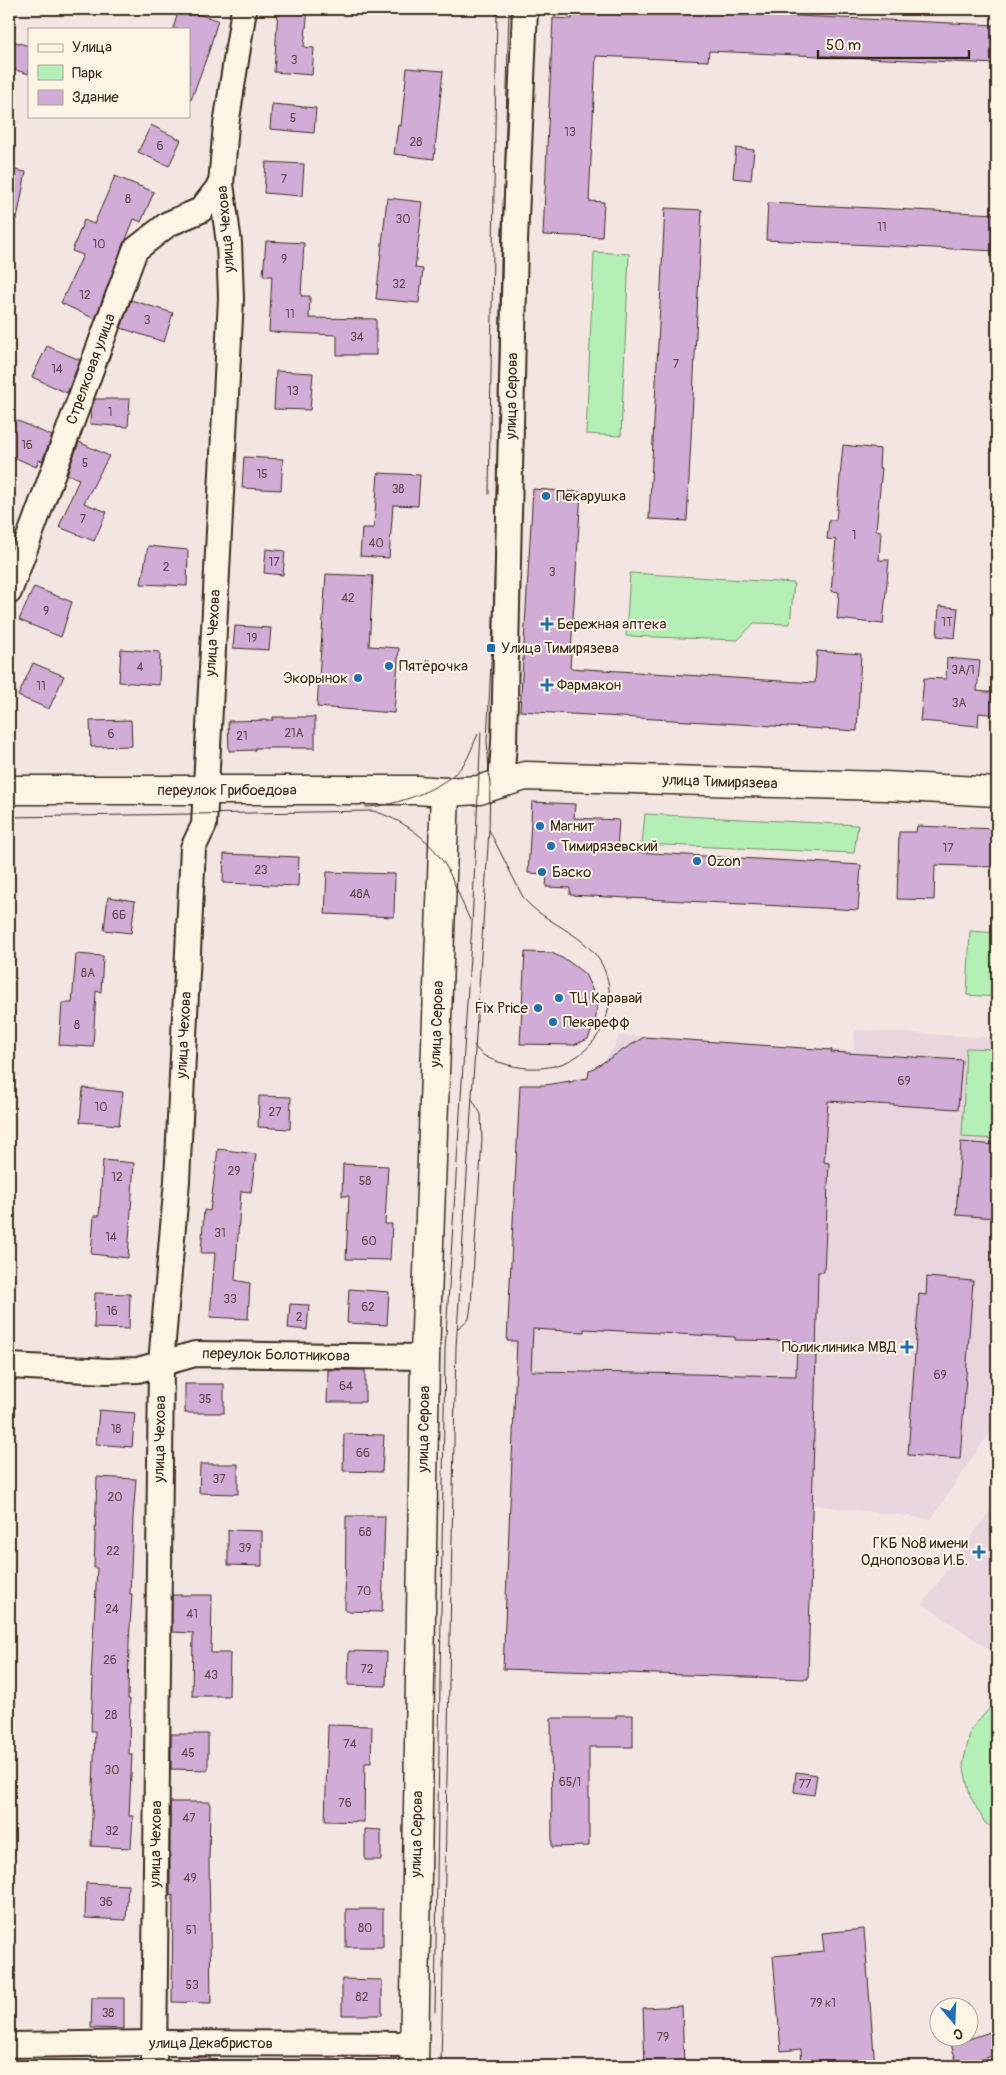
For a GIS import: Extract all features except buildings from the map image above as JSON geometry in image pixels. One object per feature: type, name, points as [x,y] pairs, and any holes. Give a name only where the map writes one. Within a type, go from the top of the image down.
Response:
[{"type":"street","name":"улица Чехова","points":[[154,2066],[161,1363],[178,1181],[192,848],[204,825],[231,298],[229,244],[221,184],[226,125],[244,9]]},
{"type":"street","name":"улица Серова","points":[[501,783],[507,656],[515,241],[525,9]]},
{"type":"street","name":"Стрелковая улица","points":[[9,592],[135,250],[168,224],[201,210],[221,184]]},
{"type":"street","name":"улица Тимирязева","points":[[445,792],[479,790],[525,776],[885,786],[997,792]]},
{"type":"street","name":"переулок Грибоедова","points":[[9,790],[417,790],[445,792]]},
{"type":"street","name":"улица Серова","points":[[414,2055],[425,1357],[445,792]]},
{"type":"street","name":"переулок Болотникова","points":[[9,1366],[108,1371],[138,1370],[195,1354],[425,1357]]},
{"type":"street","name":"улица Декабристов","points":[[9,2045],[154,2043],[414,2055]]},
{"type":"shaded area","points":[[855,1030],[997,1038],[997,1422],[931,1519],[813,1505],[808,1679],[503,1669],[517,1353],[507,1341],[520,1085],[547,1085],[588,1078],[612,1051],[619,1035],[853,1051]]},
{"type":"shaded area","name":"ГКБ №8 имени Однопозова И.Б.","points":[[997,1501],[997,1655],[923,1604]]},
{"type":"green space","points":[[594,252],[629,254],[621,436],[586,434]]},
{"type":"green space","points":[[630,573],[794,583],[790,624],[754,623],[738,640],[626,636]]},
{"type":"green space","points":[[645,814],[858,825],[854,853],[642,844]]},
{"type":"green space","points":[[970,931],[997,933],[997,997],[967,995]]},
{"type":"green space","points":[[966,1048],[997,1049],[997,1139],[962,1137]]},
{"type":"green space","points":[[997,1700],[997,1831],[985,1823],[970,1796],[963,1764],[971,1729]]},
{"type":"tram line","points":[[489,494],[497,9]]},
{"type":"tram line","points":[[441,2066],[456,1347],[489,830],[490,786],[487,741],[493,625],[509,9]]},
{"type":"tram line","points":[[435,2012],[445,1350],[472,924],[481,731]]},
{"type":"tram line","points":[[366,807],[405,800],[445,781],[463,765],[470,754],[478,734]]},
{"type":"tram line","points":[[9,817],[373,811],[403,824],[430,845],[448,870],[470,920]]},
{"type":"tram line","points":[[474,1045],[486,1057],[509,1065],[523,1068],[551,1067],[573,1058],[586,1049],[597,1037],[604,1023],[608,1008],[607,976],[600,961],[584,943],[533,908],[524,899],[489,830]]},
{"type":"tram line","points":[[458,1328],[469,1319],[471,1305],[482,1140],[481,1114],[472,1099]]},
{"type":"place","name":"Пекарушка","points":[[546,496]]},
{"type":"place","name":"Бережная аптека","points":[[547,624]]},
{"type":"place","name":"Улица Тимирязева","points":[[491,648]]},
{"type":"place","name":"Пятёрочка","points":[[389,666]]},
{"type":"place","name":"Экорынок","points":[[358,678]]},
{"type":"place","name":"Фармакон","points":[[547,685]]},
{"type":"place","name":"Магнит","points":[[540,826]]},
{"type":"place","name":"Тимирязевский","points":[[551,846]]},
{"type":"place","name":"Ozon","points":[[697,861]]},
{"type":"place","name":"Баско","points":[[542,872]]},
{"type":"place","name":"ТЦ Каравай","points":[[559,998]]},
{"type":"place","name":"Fix Price","points":[[538,1008]]},
{"type":"place","name":"Пекарефф","points":[[553,1022]]},
{"type":"place","name":"Поликлиника МВД","points":[[907,1347]]},
{"type":"place","name":"ГКБ №8 имени Однопозова И.Б.","points":[[979,1552]]}]
